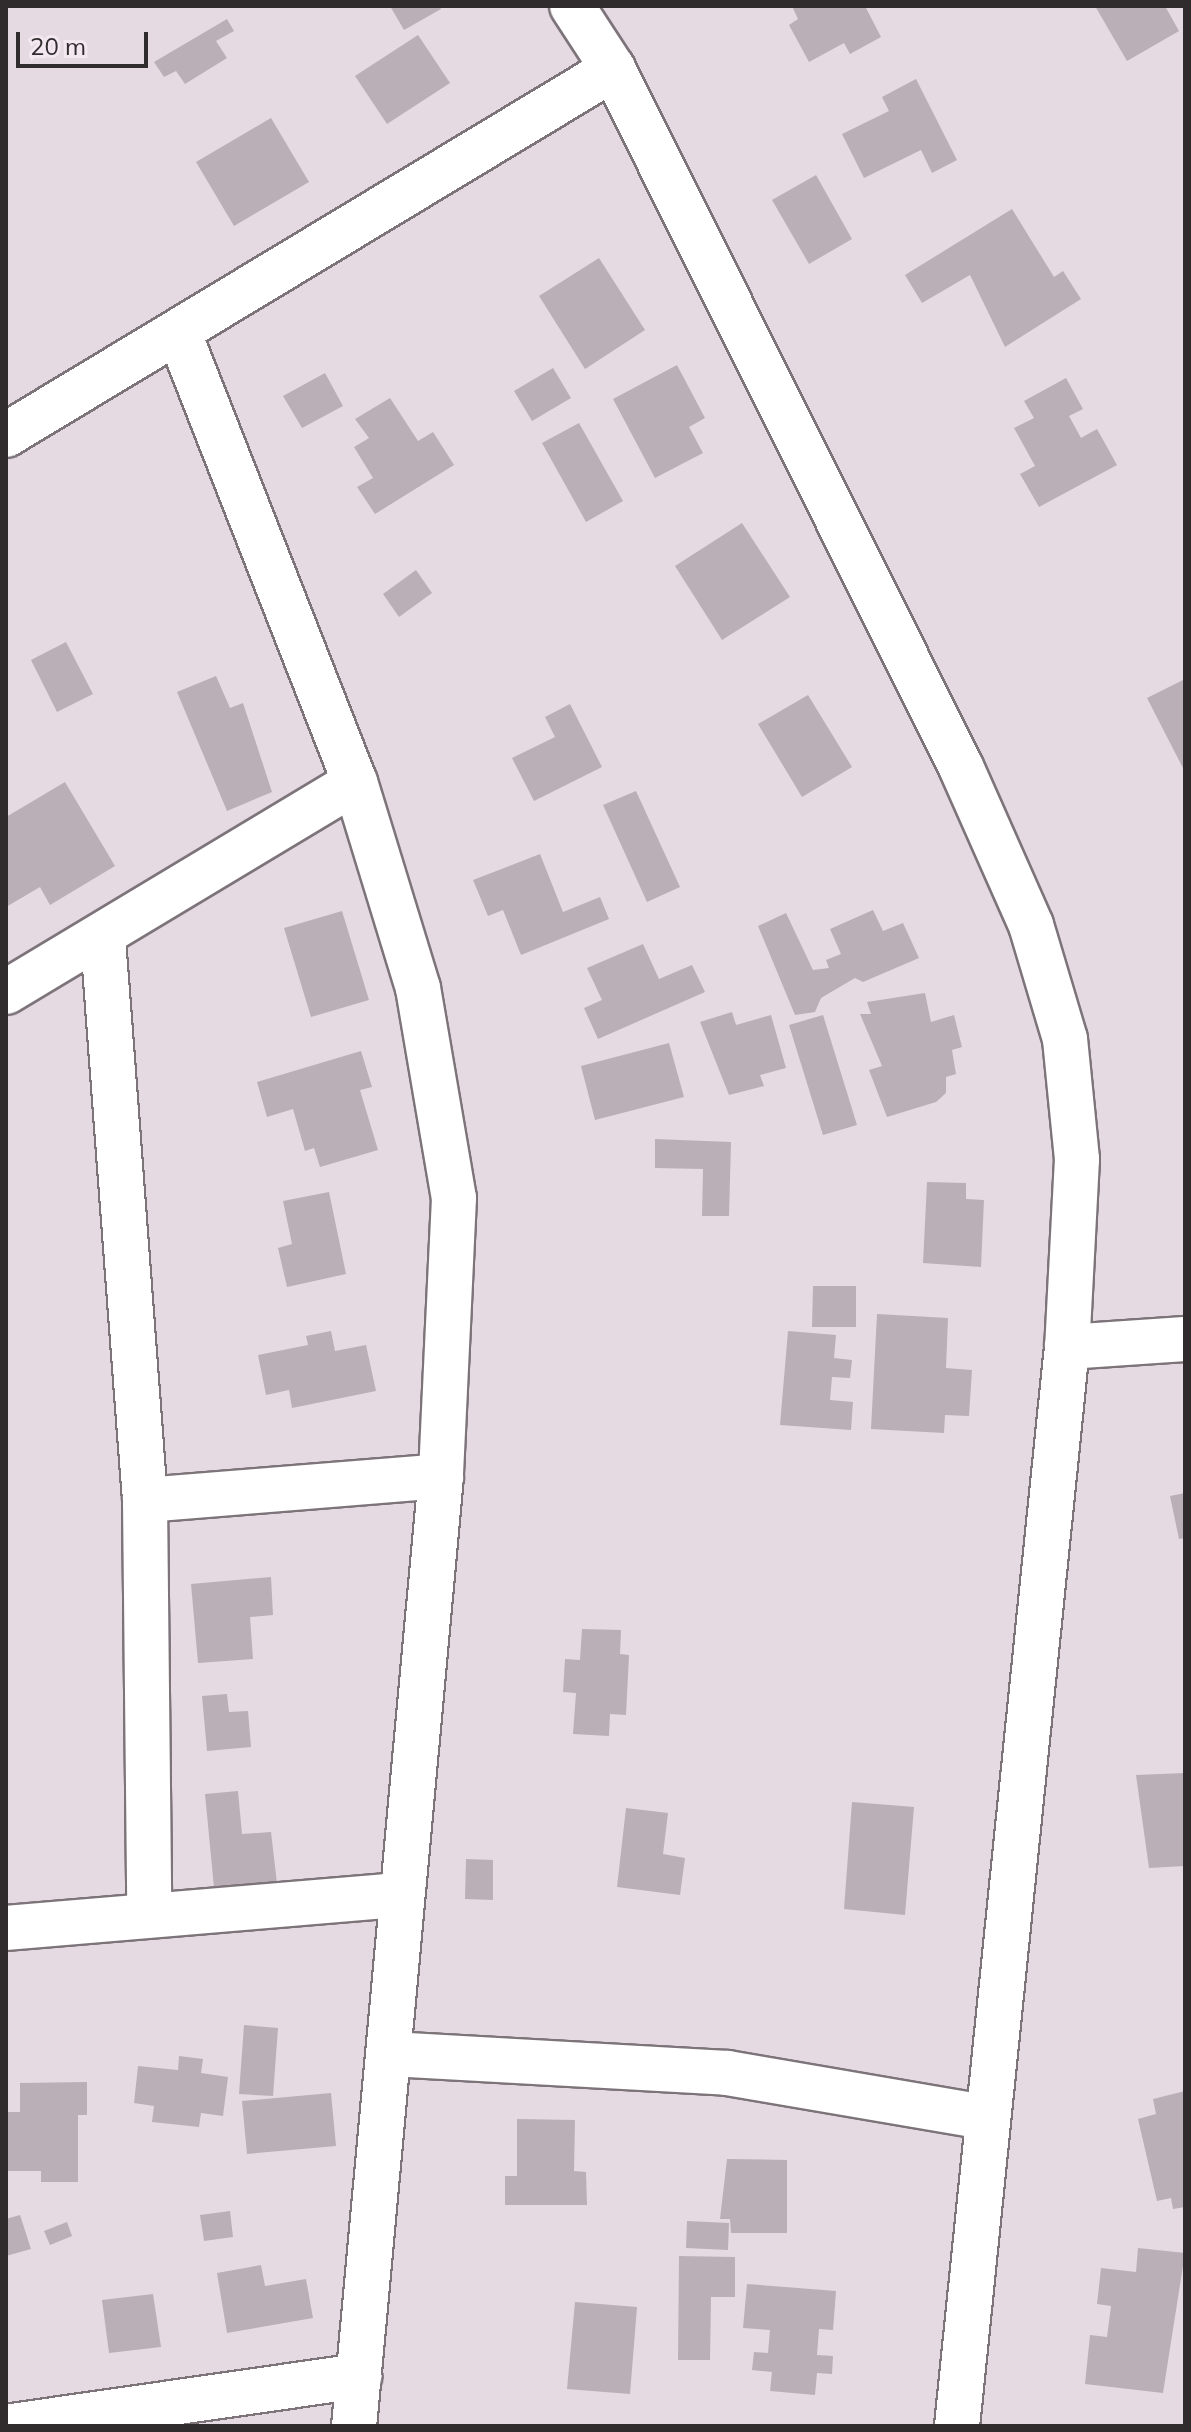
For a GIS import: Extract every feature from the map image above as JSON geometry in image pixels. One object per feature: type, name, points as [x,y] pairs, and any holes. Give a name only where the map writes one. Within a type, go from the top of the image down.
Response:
[{"type":"street","points":[[572,6],[613,69],[961,767],[1031,925],[1065,1039],[1077,1159],[1067,1347],[985,2117],[957,2426]]},
{"type":"street","points":[[6,435],[180,336],[613,69]]},
{"type":"street","points":[[180,336],[355,782],[418,988],[454,1198],[441,1476],[354,2426]]},
{"type":"street","points":[[6,992],[103,939],[355,782]]},
{"type":"street","points":[[103,939],[145,1500],[149,1914]]},
{"type":"street","points":[[1067,1347],[1185,1339]]},
{"type":"street","points":[[145,1500],[441,1476]]},
{"type":"street","points":[[6,1928],[402,1895]]},
{"type":"street","points":[[390,2054],[727,2073],[985,2117]]},
{"type":"street","points":[[12,2426],[359,2376]]},
{"type":"building","points":[[390,6],[439,6],[441,9],[404,30]]},
{"type":"building","points":[[792,6],[865,6],[881,37],[850,54],[844,43],[809,62],[789,25],[798,19]]},
{"type":"building","points":[[1095,6],[1165,6],[1179,31],[1127,61]]},
{"type":"building","points":[[227,19],[234,31],[216,41],[227,58],[185,84],[176,71],[164,77],[154,62]]},
{"type":"building","points":[[418,35],[450,83],[387,124],[355,76]]},
{"type":"building","points":[[916,79],[957,160],[932,173],[921,150],[864,178],[842,134],[889,111],[882,97]]},
{"type":"building","points":[[271,118],[309,182],[234,226],[196,162]]},
{"type":"building","points":[[816,175],[852,239],[809,264],[772,200]]},
{"type":"building","points":[[1012,209],[1054,277],[1063,271],[1081,299],[1005,347],[970,275],[922,303],[905,275]]},
{"type":"building","points":[[599,258],[645,330],[585,369],[539,296]]},
{"type":"building","points":[[677,365],[705,418],[689,427],[703,453],[655,478],[613,399]]},
{"type":"building","points":[[553,368],[571,398],[532,421],[514,391]]},
{"type":"building","points":[[325,373],[343,406],[302,428],[283,396]]},
{"type":"building","points":[[1066,378],[1083,409],[1069,416],[1081,438],[1097,429],[1117,465],[1039,507],[1020,474],[1035,466],[1014,428],[1034,418],[1024,401]]},
{"type":"building","points":[[390,398],[418,441],[433,432],[454,465],[375,514],[357,487],[373,478],[354,447],[369,438],[355,419]]},
{"type":"building","points":[[579,423],[623,501],[586,522],[542,443]]},
{"type":"building","points":[[742,523],[790,597],[722,640],[675,566]]},
{"type":"building","points":[[416,570],[432,593],[399,617],[383,594]]},
{"type":"building","points":[[66,642],[93,694],[57,712],[31,660]]},
{"type":"building","points":[[216,676],[230,708],[243,703],[272,792],[227,811],[177,692]]},
{"type":"building","points":[[1185,679],[1185,772],[1147,698]]},
{"type":"building","points":[[808,695],[852,767],[802,797],[758,724]]},
{"type":"building","points":[[570,704],[602,767],[534,801],[512,758],[555,737],[545,717]]},
{"type":"building","points":[[65,782],[115,866],[50,905],[40,887],[6,907],[6,817]]},
{"type":"building","points":[[636,791],[680,887],[647,902],[603,805]]},
{"type":"building","points":[[540,854],[563,912],[600,897],[609,919],[521,955],[503,910],[488,916],[473,880]]},
{"type":"building","points":[[873,910],[883,931],[903,923],[919,958],[863,982],[855,978],[821,998],[815,1012],[795,1015],[758,926],[786,913],[813,970],[829,968],[826,960],[841,954],[830,929]]},
{"type":"building","points":[[342,911],[369,1000],[311,1017],[284,928]]},
{"type":"building","points":[[643,944],[659,979],[692,965],[705,992],[598,1039],[584,1008],[602,1000],[587,968]]},
{"type":"building","points":[[925,993],[931,1022],[954,1015],[962,1047],[952,1050],[956,1074],[946,1077],[946,1093],[936,1102],[887,1117],[869,1070],[882,1066],[860,1014],[871,1014],[867,1002]]},
{"type":"building","points":[[732,1012],[736,1025],[771,1015],[786,1068],[760,1075],[764,1086],[729,1095],[700,1022]]},
{"type":"building","points":[[823,1015],[857,1125],[823,1135],[789,1025]]},
{"type":"building","points":[[669,1043],[684,1097],[595,1120],[581,1066]]},
{"type":"building","points":[[361,1051],[372,1087],[360,1090],[378,1150],[320,1167],[314,1148],[305,1151],[293,1109],[267,1117],[257,1082]]},
{"type":"building","points":[[655,1139],[731,1142],[729,1216],[702,1216],[703,1169],[655,1168]]},
{"type":"building","points":[[927,1182],[966,1183],[966,1199],[984,1200],[981,1267],[923,1263]]},
{"type":"building","points":[[329,1192],[346,1274],[287,1287],[278,1248],[292,1244],[283,1201]]},
{"type":"building","points":[[813,1286],[856,1286],[856,1327],[812,1327]]},
{"type":"building","points":[[877,1314],[948,1318],[946,1368],[972,1370],[969,1416],[945,1415],[944,1433],[871,1429]]},
{"type":"building","points":[[331,1331],[335,1351],[366,1345],[376,1391],[292,1408],[289,1390],[266,1395],[258,1355],[308,1345],[306,1336]]},
{"type":"building","points":[[788,1331],[836,1335],[834,1358],[852,1360],[850,1378],[832,1377],[830,1400],[853,1402],[851,1430],[780,1425]]},
{"type":"building","points":[[1185,1493],[1185,1538],[1179,1539],[1170,1496]]},
{"type":"building","points":[[271,1577],[273,1615],[250,1617],[253,1659],[198,1663],[191,1584]]},
{"type":"building","points":[[582,1629],[621,1630],[620,1654],[629,1655],[626,1715],[610,1714],[609,1736],[573,1734],[576,1693],[563,1692],[565,1659],[580,1660]]},
{"type":"building","points":[[227,1694],[229,1712],[248,1711],[251,1747],[207,1751],[202,1696]]},
{"type":"building","points":[[1185,1773],[1185,1866],[1149,1868],[1136,1775]]},
{"type":"building","points":[[238,1791],[242,1834],[271,1832],[278,1892],[215,1898],[205,1794]]},
{"type":"building","points":[[852,1802],[914,1807],[905,1915],[844,1909]]},
{"type":"building","points":[[626,1808],[668,1813],[663,1854],[685,1858],[680,1895],[617,1887]]},
{"type":"building","points":[[466,1859],[493,1860],[493,1900],[465,1899]]},
{"type":"building","points":[[244,2025],[278,2028],[273,2096],[239,2094]]},
{"type":"building","points":[[179,2056],[203,2059],[201,2073],[228,2077],[223,2116],[201,2113],[199,2127],[152,2122],[154,2106],[134,2103],[138,2066],[178,2070]]},
{"type":"building","points":[[87,2082],[87,2115],[78,2115],[78,2182],[41,2182],[41,2171],[8,2171],[7,2112],[20,2112],[20,2083]]},
{"type":"building","points":[[1185,2091],[1185,2207],[1173,2209],[1171,2198],[1157,2201],[1138,2119],[1156,2114],[1153,2099]]},
{"type":"building","points":[[331,2093],[336,2146],[247,2154],[242,2101]]},
{"type":"building","points":[[517,2119],[575,2120],[574,2171],[586,2172],[587,2205],[505,2205],[505,2176],[517,2176]]},
{"type":"building","points":[[727,2159],[787,2160],[787,2233],[731,2233],[730,2219],[720,2219]]},
{"type":"building","points":[[230,2211],[233,2237],[204,2241],[200,2215]]},
{"type":"building","points":[[20,2215],[31,2249],[6,2256],[6,2219]]},
{"type":"building","points":[[687,2221],[729,2223],[728,2250],[686,2248]]},
{"type":"building","points":[[67,2222],[72,2236],[50,2245],[44,2231]]},
{"type":"building","points":[[1138,2248],[1185,2253],[1163,2393],[1085,2384],[1090,2335],[1107,2337],[1111,2306],[1097,2304],[1101,2268],[1136,2272]]},
{"type":"building","points":[[679,2256],[735,2257],[735,2297],[711,2297],[710,2360],[678,2360]]},
{"type":"building","points":[[261,2265],[265,2286],[306,2279],[313,2318],[227,2333],[217,2273]]},
{"type":"building","points":[[747,2284],[836,2291],[833,2330],[819,2329],[817,2355],[833,2356],[832,2374],[817,2373],[815,2395],[770,2391],[772,2372],[752,2370],[754,2352],[768,2353],[770,2330],[743,2328]]},
{"type":"building","points":[[153,2294],[161,2347],[109,2353],[102,2300]]},
{"type":"building","points":[[575,2302],[637,2307],[630,2394],[567,2389]]}]
